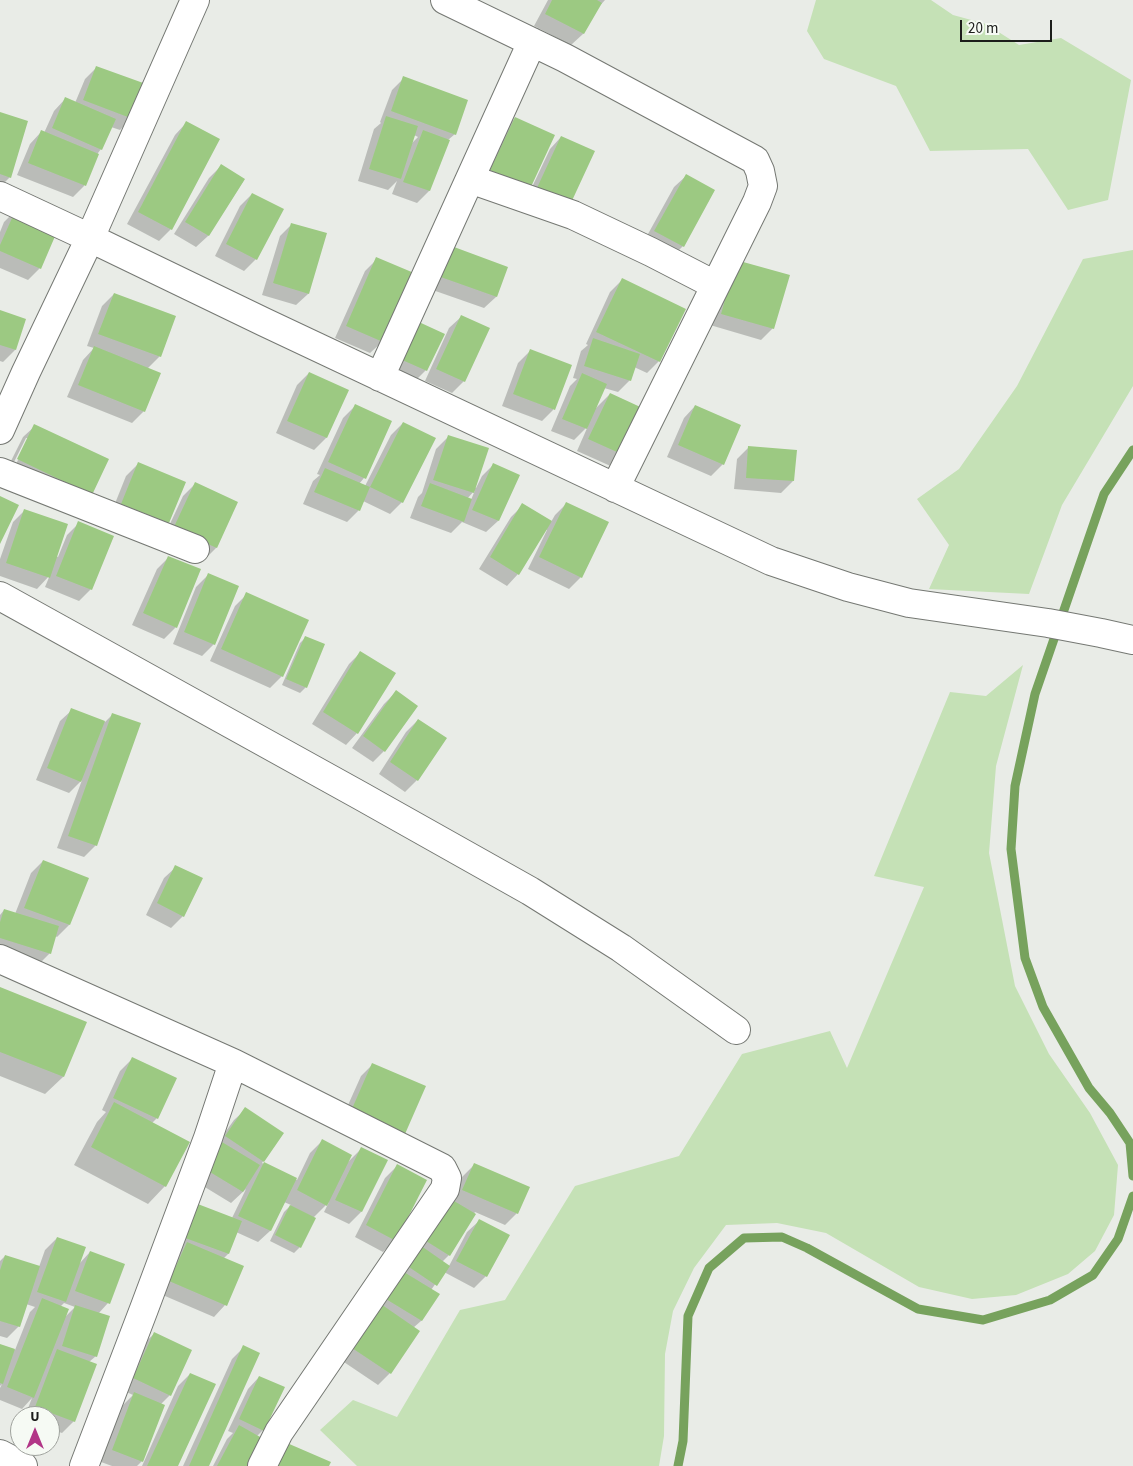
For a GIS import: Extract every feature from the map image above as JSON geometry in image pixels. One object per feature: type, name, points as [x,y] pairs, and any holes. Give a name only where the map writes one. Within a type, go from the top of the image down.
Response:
[{"type":"street","points":[[0,430],[90,238],[195,0]]},
{"type":"street","points":[[445,0],[565,58],[755,160],[760,171],[762,186],[757,202],[615,488]]},
{"type":"street","points":[[380,377],[532,42]]},
{"type":"street","points":[[470,179],[574,215],[716,286]]},
{"type":"street","points":[[0,196],[771,561],[848,587],[909,603],[1048,623],[1133,640]]},
{"type":"street","points":[[0,472],[195,550]]},
{"type":"street","points":[[0,596],[530,891],[622,948],[736,1030]]},
{"type":"street","points":[[0,959],[233,1062],[442,1168],[447,1178],[445,1189],[279,1432],[262,1466]]},
{"type":"street","points":[[84,1466],[208,1138],[233,1062]]},
{"type":"street","points":[[0,1454],[23,1466]]},
{"type":"green space","points":[[816,0],[931,0],[953,15],[986,24],[1019,45],[1061,38],[1131,80],[1108,200],[1068,210],[1028,149],[930,151],[896,86],[824,59],[807,31]]},
{"type":"green space","points":[[1133,250],[1133,386],[1062,505],[1029,594],[929,589],[949,545],[917,499],[959,469],[1017,386],[1083,259]]},
{"type":"green space","points":[[1023,665],[996,766],[989,853],[1015,986],[1049,1054],[1090,1113],[1118,1165],[1114,1215],[1095,1251],[1068,1274],[1016,1295],[972,1299],[919,1287],[826,1233],[777,1223],[726,1225],[694,1268],[673,1311],[665,1354],[664,1436],[659,1466],[357,1466],[320,1430],[353,1400],[397,1417],[460,1310],[505,1300],[575,1186],[679,1156],[742,1054],[830,1031],[847,1068],[924,887],[874,876],[950,692],[986,696]]},
{"type":"building","points":[[552,0],[597,0],[602,3],[584,34],[545,14]]},
{"type":"building","points":[[96,66],[146,84],[133,119],[83,100]]},
{"type":"building","points":[[403,76],[468,100],[456,135],[391,111]]},
{"type":"building","points":[[65,97],[116,119],[102,150],[52,128]]},
{"type":"building","points":[[0,112],[28,121],[11,178],[0,174]]},
{"type":"building","points":[[386,116],[418,126],[401,179],[369,169]]},
{"type":"building","points":[[515,117],[555,135],[530,189],[490,170]]},
{"type":"building","points":[[186,121],[220,139],[172,230],[138,212]]},
{"type":"building","points":[[41,130],[99,154],[86,186],[28,163]]},
{"type":"building","points":[[423,130],[450,140],[430,191],[403,182]]},
{"type":"building","points":[[561,136],[595,151],[570,205],[536,190]]},
{"type":"building","points":[[221,164],[245,179],[209,236],[185,222]]},
{"type":"building","points":[[686,174],[715,190],[684,247],[654,231]]},
{"type":"building","points":[[252,193],[284,209],[257,260],[226,244]]},
{"type":"building","points":[[16,209],[59,227],[41,269],[0,251],[0,245]]},
{"type":"building","points":[[291,223],[327,233],[309,294],[273,283]]},
{"type":"building","points":[[446,244],[508,267],[497,297],[435,275]]},
{"type":"building","points":[[376,257],[414,273],[383,342],[346,326]]},
{"type":"building","points":[[736,260],[790,275],[774,329],[721,314]]},
{"type":"building","points":[[622,278],[686,309],[660,362],[596,332]]},
{"type":"building","points":[[114,293],[176,316],[161,357],[98,334]]},
{"type":"building","points":[[0,310],[26,319],[16,350],[0,345]]},
{"type":"building","points":[[461,315],[490,328],[465,382],[436,369]]},
{"type":"building","points":[[408,317],[445,334],[427,371],[391,355]]},
{"type":"building","points":[[593,338],[640,354],[631,381],[584,366]]},
{"type":"building","points":[[94,346],[161,373],[145,412],[78,385]]},
{"type":"building","points":[[530,349],[572,365],[555,410],[513,394]]},
{"type":"building","points":[[309,372],[349,390],[327,438],[287,421]]},
{"type":"building","points":[[582,373],[607,384],[587,429],[562,419]]},
{"type":"building","points":[[610,393],[649,411],[628,457],[588,439]]},
{"type":"building","points":[[355,404],[392,421],[366,479],[328,462]]},
{"type":"building","points":[[695,405],[741,425],[724,465],[678,445]]},
{"type":"building","points":[[403,422],[436,438],[403,503],[370,487]]},
{"type":"building","points":[[34,424],[109,459],[92,495],[17,459]]},
{"type":"building","points":[[448,435],[489,448],[474,493],[433,480]]},
{"type":"building","points":[[748,446],[797,450],[794,481],[746,478]]},
{"type":"building","points":[[138,462],[186,482],[169,523],[121,504]]},
{"type":"building","points":[[493,463],[520,475],[499,521],[472,510]]},
{"type":"building","points":[[325,468],[370,487],[360,511],[314,492]]},
{"type":"building","points":[[195,482],[238,502],[217,548],[173,529]]},
{"type":"building","points":[[430,483],[472,499],[464,522],[421,506]]},
{"type":"building","points":[[0,496],[19,505],[0,544]]},
{"type":"building","points":[[566,502],[609,522],[582,578],[539,557]]},
{"type":"building","points":[[522,503],[552,521],[519,575],[490,557]]},
{"type":"building","points":[[24,509],[68,524],[50,578],[6,563]]},
{"type":"building","points":[[78,521],[114,536],[92,590],[56,576]]},
{"type":"building","points":[[168,556],[201,569],[177,628],[143,613]]},
{"type":"building","points":[[208,573],[239,586],[215,645],[184,632]]},
{"type":"building","points":[[246,592],[309,620],[283,677],[221,649]]},
{"type":"building","points":[[305,636],[325,644],[307,688],[286,679]]},
{"type":"building","points":[[360,651],[396,673],[358,734],[323,712]]},
{"type":"building","points":[[396,690],[418,706],[385,752],[363,736]]},
{"type":"building","points":[[71,708],[105,721],[81,782],[47,768]]},
{"type":"building","points":[[112,713],[141,723],[97,846],[68,836]]},
{"type":"building","points":[[418,719],[447,738],[418,781],[390,762]]},
{"type":"building","points":[[43,860],[89,878],[70,925],[24,908]]},
{"type":"building","points":[[175,865],[203,878],[184,917],[157,903]]},
{"type":"building","points":[[4,909],[59,926],[51,954],[0,938],[0,922]]},
{"type":"building","points":[[0,987],[87,1022],[64,1077],[0,1052]]},
{"type":"building","points":[[132,1057],[177,1078],[158,1119],[113,1098]]},
{"type":"building","points":[[372,1063],[426,1086],[405,1134],[351,1111]]},
{"type":"building","points":[[114,1102],[190,1142],[166,1187],[91,1147]]},
{"type":"building","points":[[245,1107],[284,1133],[264,1162],[225,1136]]},
{"type":"building","points":[[217,1139],[260,1165],[243,1192],[200,1166]]},
{"type":"building","points":[[322,1139],[352,1155],[327,1206],[297,1190]]},
{"type":"building","points":[[361,1147],[388,1160],[362,1212],[335,1200]]},
{"type":"building","points":[[264,1162],[297,1178],[271,1231],[238,1216]]},
{"type":"building","points":[[474,1163],[530,1187],[518,1214],[462,1190]]},
{"type":"building","points":[[397,1164],[427,1180],[396,1241],[366,1225]]},
{"type":"building","points":[[444,1195],[476,1214],[450,1256],[418,1236]]},
{"type":"building","points":[[190,1201],[242,1221],[229,1254],[177,1235]]},
{"type":"building","points":[[290,1205],[316,1218],[301,1248],[275,1235]]},
{"type":"building","points":[[479,1219],[510,1235],[487,1277],[456,1261]]},
{"type":"building","points":[[57,1237],[86,1247],[66,1302],[37,1292]]},
{"type":"building","points":[[187,1242],[244,1266],[227,1306],[169,1281]]},
{"type":"building","points":[[417,1243],[450,1266],[437,1286],[403,1263]]},
{"type":"building","points":[[90,1251],[125,1264],[110,1304],[75,1291]]},
{"type":"building","points":[[5,1255],[40,1266],[20,1327],[0,1321],[0,1270]]},
{"type":"building","points":[[399,1269],[440,1294],[422,1321],[381,1296]]},
{"type":"building","points":[[42,1298],[69,1309],[34,1398],[7,1387]]},
{"type":"building","points":[[375,1300],[420,1331],[391,1374],[346,1344]]},
{"type":"building","points":[[75,1305],[110,1316],[97,1357],[62,1346]]},
{"type":"building","points":[[154,1332],[192,1350],[171,1396],[133,1378]]},
{"type":"building","points":[[0,1344],[15,1349],[3,1384],[0,1383]]},
{"type":"building","points":[[243,1345],[260,1353],[209,1466],[189,1466]]},
{"type":"building","points":[[57,1349],[97,1364],[75,1422],[60,1416],[60,1406],[35,1406]]},
{"type":"building","points":[[190,1373],[216,1384],[178,1466],[147,1466]]},
{"type":"building","points":[[259,1376],[285,1387],[264,1431],[239,1419]]},
{"type":"building","points":[[134,1392],[165,1405],[143,1462],[112,1450]]},
{"type":"building","points":[[239,1425],[269,1442],[256,1466],[217,1466]]},
{"type":"building","points":[[287,1443],[331,1462],[329,1466],[277,1466]]},
{"type":"waterway","points":[[1133,450],[1104,494],[1035,694],[1015,786],[1011,849],[1025,958],[1043,1007],[1089,1088],[1110,1113],[1130,1143],[1133,1176]]},
{"type":"waterway","points":[[678,1466],[683,1441],[688,1316],[709,1268],[744,1238],[782,1237],[807,1248],[918,1309],[983,1320],[1050,1300],[1093,1275],[1118,1239],[1133,1196]]}]
